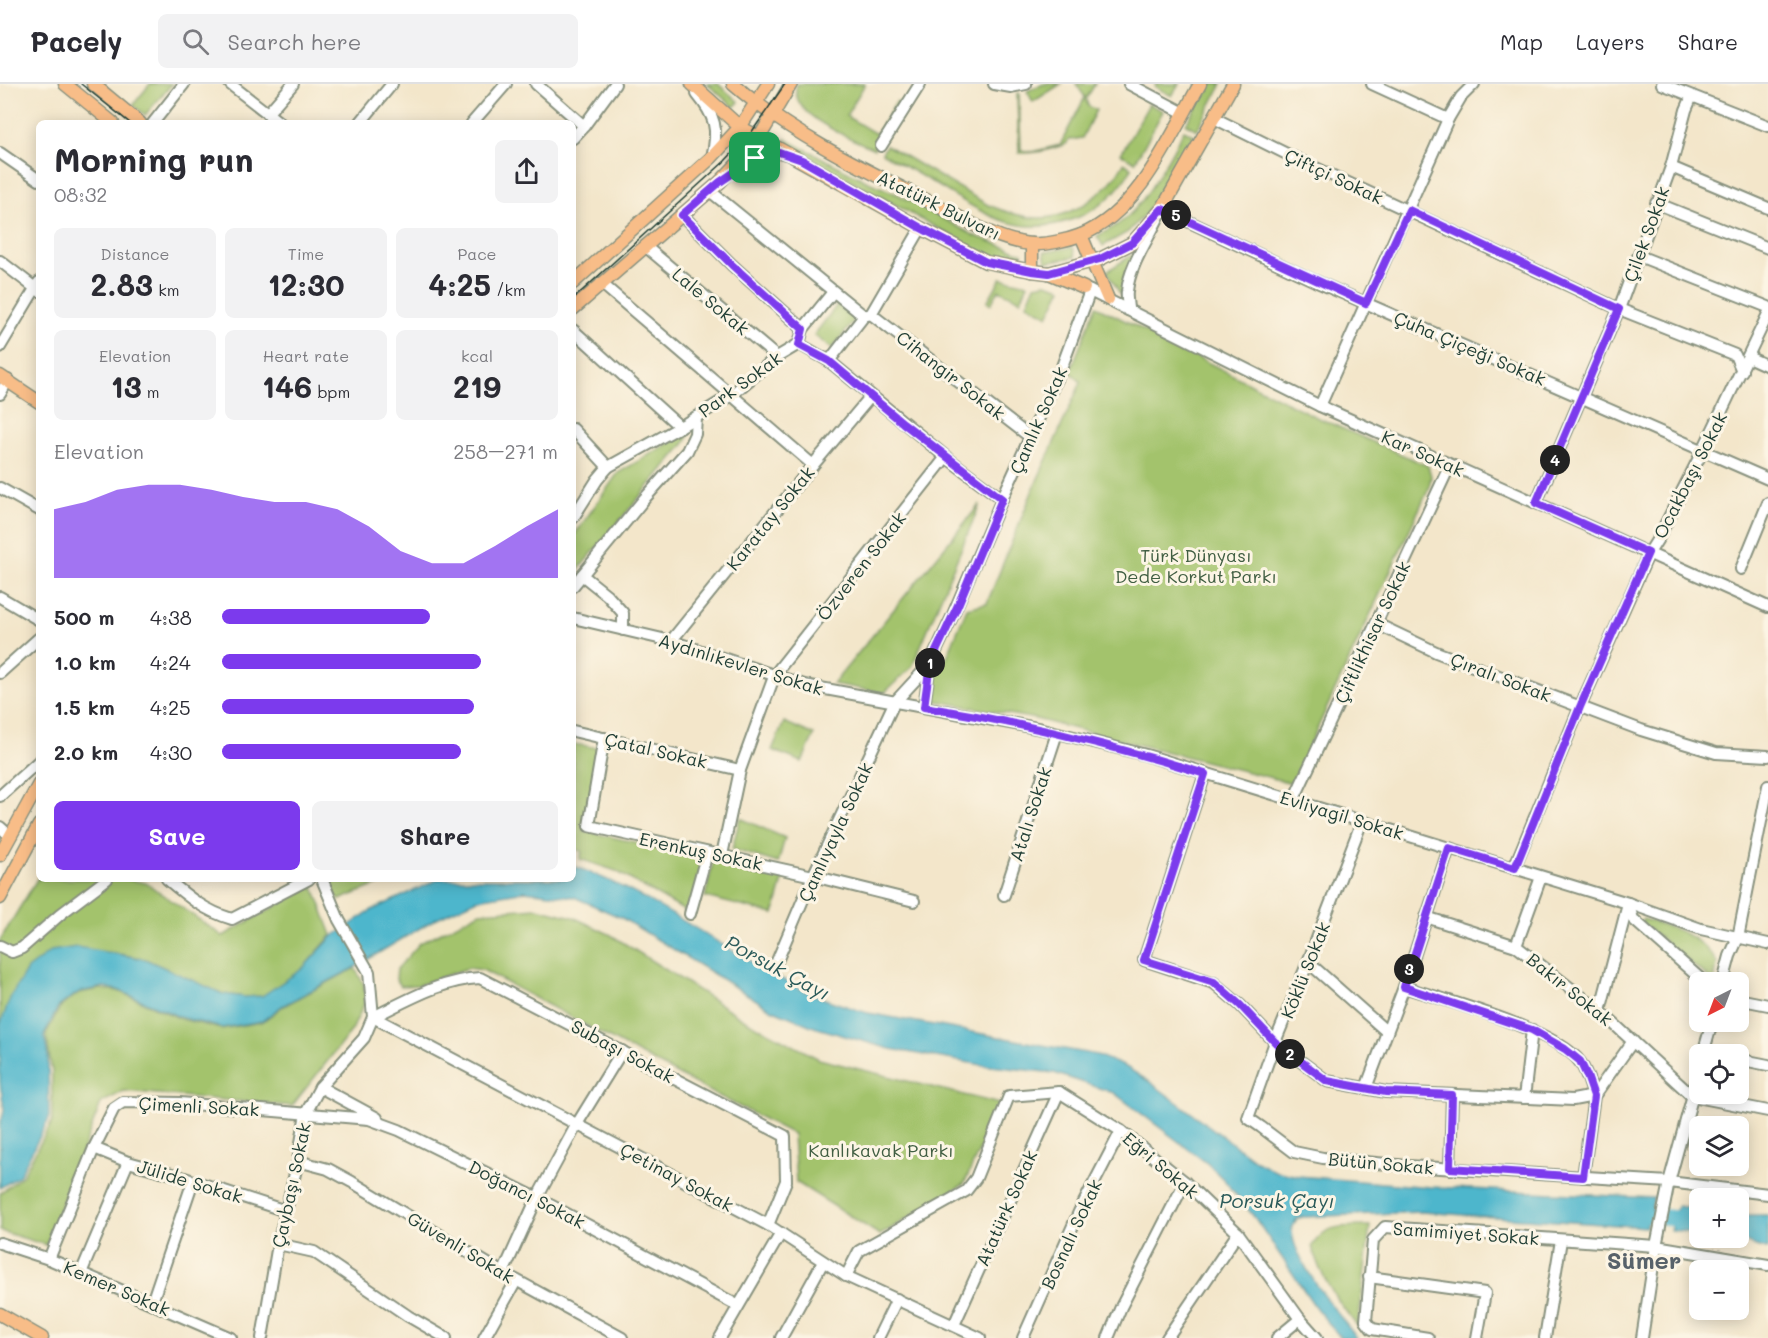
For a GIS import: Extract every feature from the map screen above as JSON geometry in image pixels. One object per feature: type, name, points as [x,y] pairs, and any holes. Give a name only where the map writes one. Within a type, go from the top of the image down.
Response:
[{"type":"main road","points":[[65,84],[109,120]]},
{"type":"main road","points":[[93,84],[136,120]]},
{"type":"main road","name":"Atatürk Bulvarı","points":[[691,84],[740,127],[921,228],[986,262],[1049,273],[1100,259],[1132,243],[1162,209],[1233,84]]},
{"type":"main road","name":"Atatürk Bulvarı","points":[[733,84],[773,116],[867,171],[996,235],[1032,244],[1081,235],[1122,207],[1142,185],[1200,84]]},
{"type":"main road","points":[[576,280],[712,157],[740,127],[768,84]]},
{"type":"main road","points":[[576,306],[720,182],[759,138],[791,84]]},
{"type":"main road","points":[[1081,235],[1108,299]]},
{"type":"main road","points":[[1032,244],[1032,271]]},
{"type":"main road","points":[[1049,273],[1087,290]]},
{"type":"main road","points":[[4,378],[36,400]]},
{"type":"main road","points":[[0,855],[36,789]]},
{"type":"main road","points":[[0,898],[36,831]]},
{"type":"main road","points":[[0,1314],[42,1338]]},
{"type":"street","points":[[155,120],[184,84]]},
{"type":"street","points":[[267,114],[293,84]]},
{"type":"street","points":[[362,120],[392,84]]},
{"type":"street","points":[[475,120],[506,84]]},
{"type":"street","points":[[536,84],[584,126]]},
{"type":"street","points":[[576,135],[615,84]]},
{"type":"street","points":[[691,84],[714,120],[716,132],[712,157]]},
{"type":"street","points":[[881,146],[920,84]]},
{"type":"street","points":[[994,84],[1011,87],[1026,84]]},
{"type":"street","points":[[1129,84],[1184,113]]},
{"type":"street","points":[[1372,84],[1448,119]]},
{"type":"street","points":[[1320,406],[1448,119],[1461,97],[1474,84]]},
{"type":"street","points":[[1662,84],[1768,126]]},
{"type":"street","points":[[234,85],[276,120]]},
{"type":"street","name":"Çilek Sokak","points":[[1536,503],[1619,309],[1671,167],[1692,96]]},
{"type":"street","name":"Çiftçi Sokak","points":[[1214,118],[1619,309],[1735,355],[1742,371]]},
{"type":"street","points":[[720,182],[755,158],[779,152],[802,160]]},
{"type":"street","points":[[0,153],[36,178]]},
{"type":"street","points":[[1671,167],[1768,208]]},
{"type":"street","name":"Cihangir Sokak","points":[[710,191],[832,292],[868,315],[1030,437]]},
{"type":"street","points":[[1656,203],[1768,248]]},
{"type":"street","points":[[1128,310],[1127,291],[1134,268],[1156,227],[1162,209]]},
{"type":"street","name":"Çuha Çiçeği Sokak","points":[[1162,209],[1366,303],[1768,479]]},
{"type":"street","points":[[682,215],[732,265],[803,329]]},
{"type":"street","points":[[829,361],[868,315],[921,228]]},
{"type":"street","name":"Lale Sokak","points":[[645,246],[777,357]]},
{"type":"street","points":[[1639,256],[1768,307]]},
{"type":"street","points":[[0,261],[36,286]]},
{"type":"street","points":[[601,284],[813,465]]},
{"type":"street","points":[[0,347],[36,290]]},
{"type":"street","name":"Kar Sokak","points":[[1087,290],[1320,406],[1768,607]]},
{"type":"street","name":"Çamlık Sokak","points":[[894,703],[930,664],[958,605],[1002,499],[1061,369],[1087,290]]},
{"type":"street","points":[[799,345],[803,329],[832,292]]},
{"type":"street","name":"Ocakbaşı Sokak","points":[[1515,868],[1580,707],[1648,553],[1659,537],[1703,450],[1768,314]]},
{"type":"street","points":[[576,333],[680,427]]},
{"type":"street","name":"Park Sokak","points":[[576,513],[608,466],[680,427],[730,396],[777,357],[799,345],[829,361],[946,457],[1002,499]]},
{"type":"street","points":[[1748,357],[1768,366]]},
{"type":"street","points":[[0,394],[4,378]]},
{"type":"street","name":"Karatay Sokak","points":[[671,641],[871,396]]},
{"type":"street","points":[[576,582],[687,451],[695,434],[696,417]]},
{"type":"street","points":[[576,432],[608,466]]},
{"type":"street","name":"Özveren Sokak","points":[[722,855],[740,770],[775,674],[946,457]]},
{"type":"street","name":"Çiftlikhisar Sokak","points":[[1294,799],[1450,465]]},
{"type":"street","points":[[0,488],[36,508]]},
{"type":"street","points":[[1741,569],[1768,503]]},
{"type":"street","points":[[582,575],[607,595],[623,613],[623,630]]},
{"type":"street","points":[[0,597],[36,618]]},
{"type":"street","name":"Aydınlıkevler Sokak","points":[[576,619],[671,641],[804,685],[911,705]]},
{"type":"street","name":"Çıralı Sokak","points":[[1377,624],[1436,652],[1641,730],[1716,753],[1768,756]]},
{"type":"street","points":[[0,673],[36,641]]},
{"type":"street","points":[[924,707],[930,664]]},
{"type":"street","name":"Çamlıyayla Sokak","points":[[777,961],[813,876],[894,703]]},
{"type":"street","name":"Evliyagil Sokak","points":[[911,705],[1057,733],[1146,755],[1628,903],[1701,929],[1768,944]]},
{"type":"street","name":"Çatal Sokak","points":[[576,733],[740,770]]},
{"type":"street","name":"Atalı Sokak","points":[[1004,895],[1057,733]]},
{"type":"street","name":"Erenkuş Sokak","points":[[604,738],[589,826],[914,901]]},
{"type":"street","points":[[0,796],[36,764]]},
{"type":"street","points":[[1205,774],[1144,960],[1214,982],[1240,1005],[1275,1042],[1327,1081],[1386,1092],[1572,1100],[1594,1096],[1633,1041]]},
{"type":"street","points":[[1726,972],[1738,938],[1768,786]]},
{"type":"street","name":"Köklü Sokak","points":[[1248,1118],[1275,1042],[1362,821]]},
{"type":"street","points":[[0,827],[10,836]]},
{"type":"street","points":[[1366,1088],[1404,987],[1449,848]]},
{"type":"street","points":[[690,914],[707,853]]},
{"type":"street","points":[[1756,856],[1768,858]]},
{"type":"street","points":[[1516,946],[1541,877]]},
{"type":"street","points":[[0,946],[12,952],[21,948],[103,882]]},
{"type":"street","points":[[171,882],[214,914],[232,919],[303,882]]},
{"type":"street","points":[[323,882],[339,920],[369,972],[373,1017]]},
{"type":"street","points":[[1628,903],[1633,920],[1693,972]]},
{"type":"street","points":[[1600,1011],[1628,903]]},
{"type":"street","name":"Bakır Sokak","points":[[1426,917],[1516,946],[1600,1011],[1689,1093]]},
{"type":"street","points":[[1308,962],[1387,1032]]},
{"type":"street","name":"Subaşı Sokak","points":[[373,1017],[439,985],[462,979],[480,978],[785,1136],[786,1181],[768,1225]]},
{"type":"street","points":[[1404,987],[1532,1030],[1565,1049],[1580,1061],[1594,1096],[1583,1177]]},
{"type":"street","points":[[1749,1001],[1768,1005]]},
{"type":"street","name":"Çaybaşı Sokak","points":[[262,1338],[278,1244],[298,1161],[306,1113],[320,1087],[364,1038],[373,1017]]},
{"type":"street","name":"Çetinay Sokak","points":[[373,1017],[768,1225],[846,1276],[954,1325],[973,1336]]},
{"type":"street","points":[[1524,1098],[1532,1030]]},
{"type":"street","points":[[503,1273],[537,1198],[577,1124],[622,1051]]},
{"type":"street","points":[[1749,1061],[1768,1065]]},
{"type":"street","points":[[320,1087],[399,1130]]},
{"type":"street","points":[[846,1276],[859,1251],[966,1191],[976,1178],[1009,1096],[1059,1092]]},
{"type":"street","name":"Eğri Sokak","points":[[1059,1092],[1121,1131],[1185,1182],[1238,1233],[1300,1319],[1317,1338]]},
{"type":"street","name":"Atatürk Sokak","points":[[954,1325],[1059,1092]]},
{"type":"street","points":[[1450,1168],[1452,1095]]},
{"type":"street","name":"Çimenli Sokak","points":[[49,1259],[94,1148],[114,1108],[123,1102],[180,1103],[306,1113]]},
{"type":"street","points":[[1642,1338],[1656,1245],[1690,1104]]},
{"type":"street","points":[[1733,1104],[1768,1111]]},
{"type":"street","name":"Doğancı Sokak","points":[[306,1113],[369,1119],[399,1130],[537,1198],[737,1305]]},
{"type":"street","name":"Bütün Sokak","points":[[1248,1118],[1294,1152],[1323,1158],[1670,1182],[1768,1194]]},
{"type":"street","name":"Bosnalı Sokak","points":[[1023,1338],[1079,1212],[1121,1131]]},
{"type":"street","name":"Jülide Sokak","points":[[94,1148],[128,1162],[286,1211]]},
{"type":"street","name":"Güvenli Sokak","points":[[298,1161],[328,1169],[344,1177],[516,1281],[622,1338]]},
{"type":"street","points":[[81,1273],[128,1162]]},
{"type":"street","points":[[152,1302],[193,1181]]},
{"type":"street","points":[[1108,1338],[1121,1307],[1185,1182]]},
{"type":"street","name":"Samimiyet Sokak","points":[[1428,1338],[1372,1329],[1366,1321],[1372,1240],[1385,1227],[1656,1245],[1768,1264]]},
{"type":"street","points":[[720,1338],[737,1305],[781,1233]]},
{"type":"street","points":[[1167,1338],[1183,1311],[1238,1233]]},
{"type":"street","points":[[1545,1338],[1561,1239]]},
{"type":"street","name":"Kemer Sokak","points":[[0,1243],[49,1259],[231,1338]]},
{"type":"street","points":[[278,1244],[314,1252],[408,1316],[446,1338]]},
{"type":"street","points":[[781,1338],[823,1262]]},
{"type":"street","points":[[1369,1277],[1485,1293],[1478,1338]]},
{"type":"street","points":[[484,1338],[516,1281]]},
{"type":"street","points":[[878,1338],[897,1299]]},
{"type":"street","points":[[1277,1338],[1300,1319]]},
{"type":"green space","points":[[150,84],[172,84],[145,115],[133,105]]},
{"type":"green space","points":[[707,84],[718,84],[739,102],[734,107]]},
{"type":"green space","points":[[797,84],[865,84],[846,116],[876,134],[897,101],[902,104],[874,149],[811,116],[801,106],[796,95]]},
{"type":"green space","points":[[1044,84],[1061,84],[1033,102],[1027,91]]},
{"type":"green space","points":[[1076,84],[1095,84],[1086,99],[1088,106],[1096,110],[1082,138],[1069,140],[1066,144],[1043,151],[1031,153],[1019,153],[1017,93],[1019,93],[1021,150],[1032,152],[1060,145],[1085,97]]},
{"type":"green space","points":[[1156,84],[1179,84],[1172,96],[1155,87]]},
{"type":"green space","points":[[1209,84],[1222,84],[1197,130],[1186,124]]},
{"type":"green space","points":[[1149,104],[1163,111],[1135,162],[1121,154]]},
{"type":"green space","points":[[1184,130],[1194,135],[1160,194],[1128,232],[1103,246],[1097,236],[1118,224],[1140,204]]},
{"type":"green space","points":[[786,139],[975,236],[1022,253],[1020,262],[987,255],[971,247],[784,143]]},
{"type":"green space","points":[[886,145],[988,205],[1018,215],[1037,218],[1063,214],[1076,209],[1099,194],[1124,163],[1132,168],[1110,197],[1087,213],[1059,224],[1023,226],[991,216],[959,199],[882,153]]},
{"type":"green space","points":[[1073,247],[1075,257],[1046,262],[1044,252]]},
{"type":"green space","points":[[1137,252],[1123,299],[1107,271]]},
{"type":"green space","points":[[1001,278],[1028,284],[1021,300],[999,290],[991,304],[987,302]]},
{"type":"green space","points":[[1046,283],[1062,288],[1048,316],[1027,304],[1035,285]]},
{"type":"green space","points":[[837,305],[855,319],[832,349],[814,335]]},
{"type":"green space","name":"Türk Dünyası Dede Korkut Parkı","points":[[1096,306],[1314,416],[1428,466],[1431,476],[1429,488],[1292,783],[1036,719],[931,700],[936,671],[942,669],[967,608],[987,603],[1032,492],[1081,382],[1070,372]]},
{"type":"green space","points":[[686,433],[688,437],[685,443],[576,572],[576,533],[618,473]]},
{"type":"green space","points":[[980,504],[912,667],[884,693],[833,684]]},
{"type":"green space","points":[[784,722],[814,735],[802,762],[772,750]]},
{"type":"green space","points":[[576,744],[599,748],[584,831],[706,858],[690,914],[616,871],[580,859],[582,851],[576,850]]},
{"type":"green space","points":[[740,818],[785,838],[778,863],[732,849]]},
{"type":"green space","points":[[714,858],[784,876],[774,914],[705,897]]},
{"type":"green space","points":[[36,881],[146,883],[223,936],[313,885],[332,935],[302,969],[263,996],[245,997],[223,994],[145,959],[109,952],[0,1025],[0,940]]},
{"type":"green space","points":[[329,882],[384,882],[339,900]]},
{"type":"green space","name":"Kanlıkavak Parkı","points":[[537,908],[573,917],[611,935],[745,1020],[819,1059],[1000,1104],[964,1184],[880,1235],[796,1182],[793,1134],[483,970],[468,968],[419,985],[401,986],[396,979],[397,969],[420,943],[480,912]]},
{"type":"green space","points":[[1643,919],[1675,929],[1703,945],[1717,963],[1716,972],[1702,972],[1641,922]]},
{"type":"green space","points":[[355,968],[364,985],[365,1002],[352,1030],[292,1106],[124,1091],[101,1103],[46,1245],[0,1231],[0,1193],[22,1176],[52,1122],[52,1072],[46,1034],[60,1007],[79,993],[100,989],[118,991],[181,1019],[221,1029],[262,1022],[282,1007]]},
{"type":"green space","points":[[1345,1226],[1370,1226],[1358,1327],[1319,1268],[1312,1246],[1330,1229]]},
{"type":"water","name":"Porsuk Çayı","points":[[576,867],[633,892],[774,975],[827,1000],[868,1013],[1097,1055],[1126,1067],[1150,1082],[1256,1161],[1275,1171],[1298,1176],[1431,1187],[1654,1198],[1646,1227],[1421,1212],[1297,1219],[1292,1231],[1300,1257],[1318,1287],[1357,1338],[1341,1338],[1316,1308],[1255,1218],[1225,1181],[1208,1164],[1114,1093],[1054,1073],[982,1065],[890,1049],[814,1027],[771,1009],[622,918],[574,897],[525,891],[478,899],[435,919],[352,969],[282,1006],[262,1021],[222,1028],[180,1017],[118,990],[104,987],[79,992],[58,1007],[44,1035],[48,1056],[49,1119],[19,1176],[0,1188],[0,1125],[4,1110],[0,1082],[0,1025],[11,996],[27,969],[51,951],[77,947],[145,959],[223,994],[245,997],[262,996],[302,969],[332,937],[372,910],[433,882],[576,882]]},
{"type":"water","points":[[1677,1206],[1689,1208],[1689,1233],[1671,1230]]},
{"type":"water","points":[[1749,1215],[1768,1215],[1768,1249],[1749,1243]]},
{"type":"waterway","name":"Porsuk Çayı","points":[[1629,1212],[1689,1220]]},
{"type":"tram line","points":[[81,84],[126,120]]},
{"type":"tram line","points":[[576,296],[725,161],[751,133],[785,84]]},
{"type":"district","name":"Sümer","points":[[1644,1259]]},
{"type":"route","points":[[779,152],[802,160],[841,184],[986,262],[1032,271],[1049,273],[1100,259],[1132,243],[1162,209],[1366,303],[1409,210],[1619,309],[1536,503],[1648,553],[1580,707],[1515,868],[1449,848],[1404,987],[1532,1030],[1565,1049],[1580,1061],[1594,1096],[1583,1177],[1450,1168],[1452,1095],[1386,1092],[1327,1081],[1275,1042],[1240,1005],[1214,982],[1144,960],[1205,774],[1146,755],[1042,729],[924,707],[930,664],[958,605],[1002,499],[903,423],[829,361],[799,345],[803,329],[767,298],[682,215],[720,182],[755,158],[779,152]]}]
